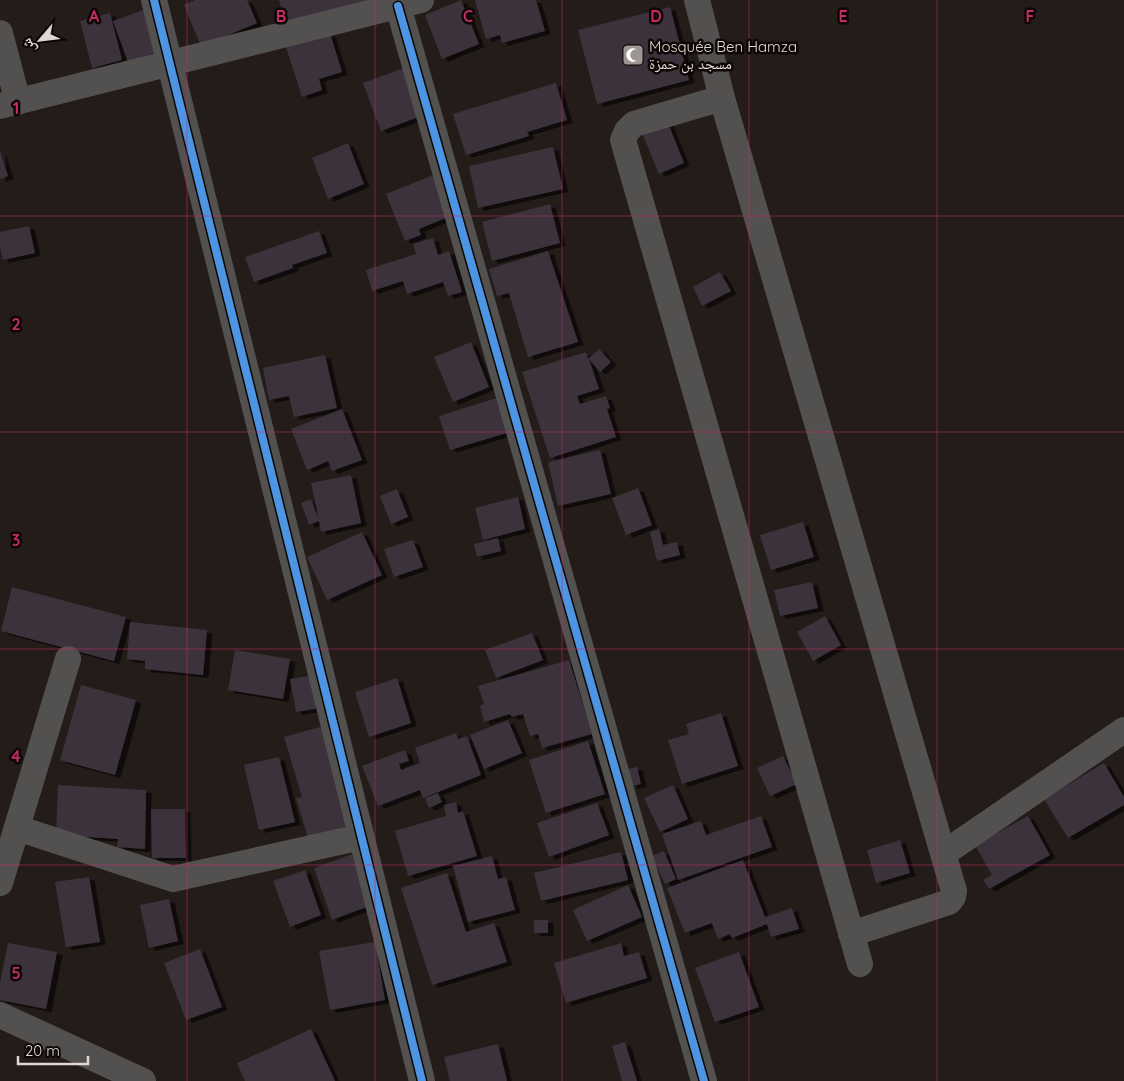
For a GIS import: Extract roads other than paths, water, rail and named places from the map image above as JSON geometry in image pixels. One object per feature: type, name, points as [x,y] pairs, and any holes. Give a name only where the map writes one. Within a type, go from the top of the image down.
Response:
[{"type":"street","points":[[154,0],[422,1081]]},
{"type":"street","points":[[697,0],[722,98],[954,892],[949,902],[851,934]]},
{"type":"street","points":[[0,33],[9,104],[392,4],[704,1081]]},
{"type":"street","points":[[722,98],[634,124],[627,131],[623,140],[860,964]]},
{"type":"street","points":[[0,884],[68,659]]},
{"type":"street","points":[[943,854],[1124,730]]},
{"type":"street","points":[[17,828],[174,879],[361,837]]},
{"type":"street","points":[[0,1015],[143,1081]]},
{"type":"place","name":"Mosquée Ben Hamza مسجد بن حمزة","points":[[633,55]]}]
